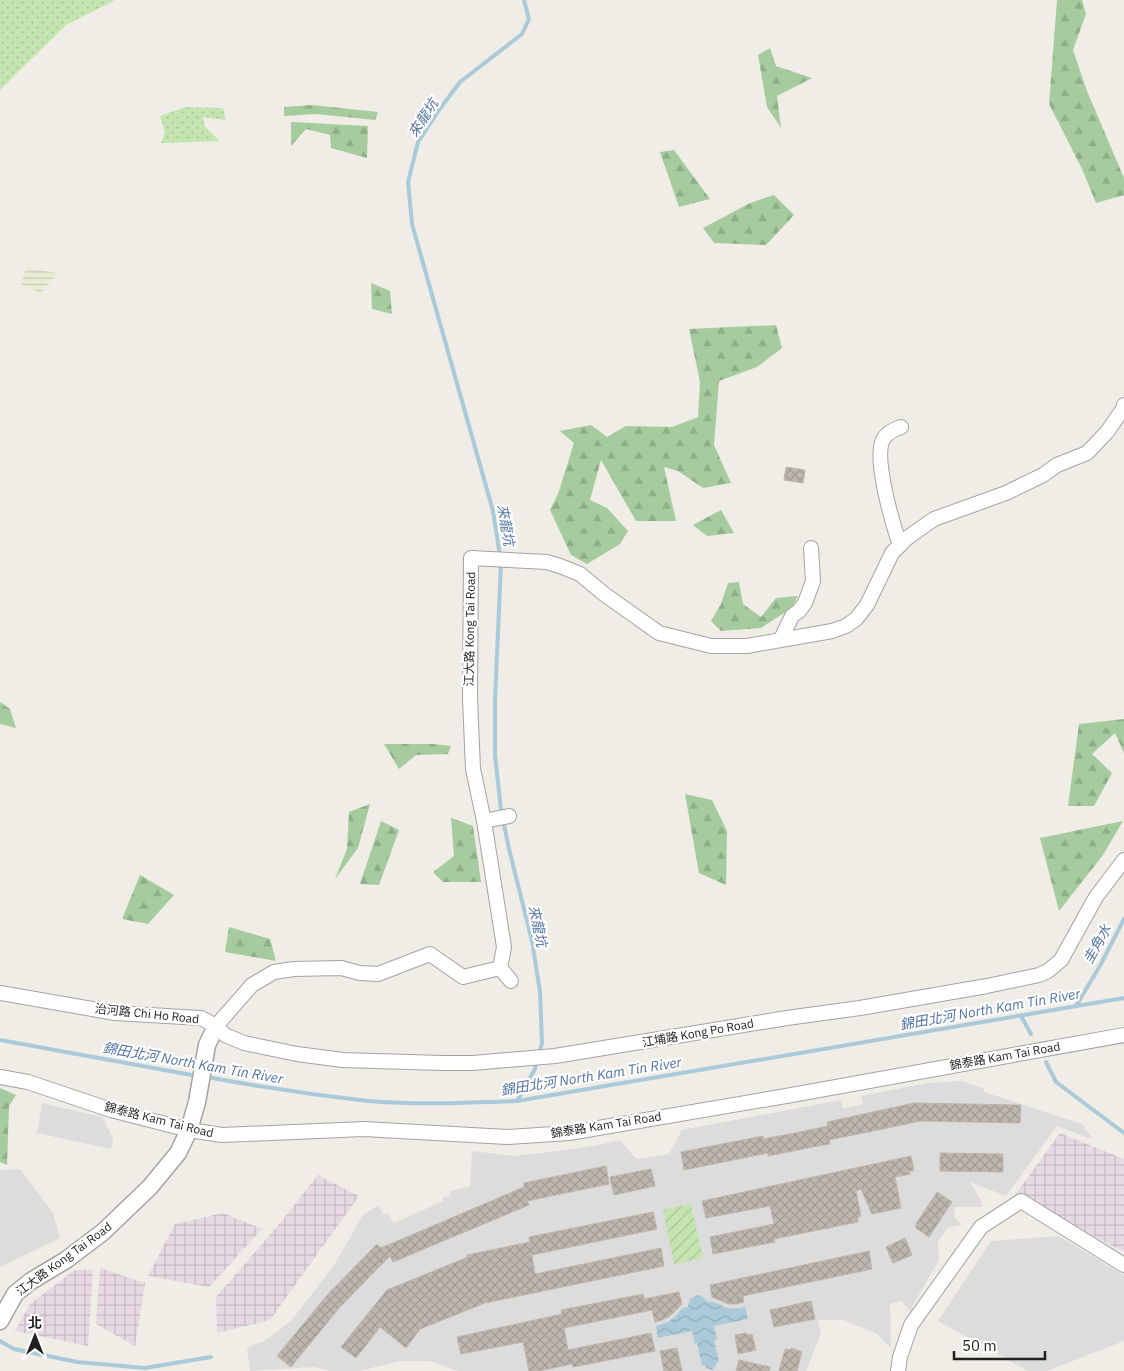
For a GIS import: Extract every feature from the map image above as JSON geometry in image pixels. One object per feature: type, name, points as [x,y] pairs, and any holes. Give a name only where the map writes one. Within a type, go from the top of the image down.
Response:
[{"type":"street","name":"江大路 Kong Tai Road","points":[[500,968],[504,947],[484,821],[473,769],[470,698],[471,558],[547,562],[580,574],[604,594],[659,633],[711,646],[746,646],[832,631],[846,626],[856,619],[867,605],[892,553],[907,538],[934,519],[1006,493],[1043,475],[1057,465],[1087,452],[1107,432],[1124,405]]},
{"type":"street","points":[[900,546],[889,512],[883,479],[881,448],[884,438],[892,430],[901,427]]},
{"type":"street","points":[[781,639],[792,616],[806,603],[813,581],[811,548]]},
{"type":"street","points":[[484,821],[509,816]]},
{"type":"street","name":"江埔路 Kong Po Road","points":[[216,1026],[225,1035],[244,1043],[297,1054],[342,1060],[440,1064],[499,1061],[555,1056],[987,986],[1039,975],[1048,971],[1061,960],[1096,897],[1124,860]]},
{"type":"street","points":[[216,1026],[252,985],[274,972],[294,969],[341,968],[360,973],[378,974],[430,954],[464,977],[500,968],[511,981]]},
{"type":"street","name":"治河路 Chi Ho Road","points":[[0,993],[124,1014],[188,1016],[201,1018],[216,1026],[207,1045],[197,1102]]},
{"type":"street","name":"錦泰路 Kam Tai Road","points":[[0,1077],[28,1082],[111,1110],[189,1130],[222,1135],[364,1129],[507,1137],[569,1133],[1124,1035]]},
{"type":"street","name":"江大路 Kong Tai Road","points":[[0,1321],[15,1294],[30,1281],[66,1260],[103,1232],[150,1187],[178,1153],[189,1130],[197,1102]]},
{"type":"street","points":[[898,1371],[900,1357],[911,1325],[981,1227],[1021,1201],[1124,1265]]},
{"type":"shaded area","points":[[961,1081],[983,1088],[984,1092],[1082,1124],[1091,1136],[1091,1139],[1057,1126],[1006,1196],[970,1182],[982,1202],[981,1207],[955,1207],[954,1216],[962,1225],[949,1227],[938,1241],[939,1260],[913,1305],[911,1312],[901,1301],[890,1304],[891,1348],[876,1333],[843,1320],[818,1320],[821,1334],[806,1371],[458,1371],[430,1361],[400,1361],[359,1371],[330,1371],[315,1367],[250,1371],[247,1349],[252,1345],[263,1342],[291,1321],[335,1264],[362,1216],[378,1205],[384,1215],[387,1213],[394,1223],[443,1201],[443,1197],[451,1196],[450,1191],[470,1186],[472,1151],[514,1156],[598,1145],[620,1140],[636,1159],[669,1154],[682,1130],[841,1100],[843,1109],[863,1104],[861,1096],[928,1083]]},
{"type":"shaded area","points":[[42,1103],[102,1117],[113,1138],[111,1149],[37,1133]]},
{"type":"shaded area","points":[[1060,1133],[1124,1159],[1124,1252],[1015,1195]]},
{"type":"shaded area","points":[[20,1169],[53,1213],[60,1238],[0,1267],[0,1170]]},
{"type":"shaded area","points":[[318,1175],[359,1196],[270,1320],[217,1333],[216,1297],[276,1228]]},
{"type":"shaded area","points":[[223,1213],[262,1229],[209,1287],[148,1276],[175,1224]]},
{"type":"shaded area","points":[[1058,1236],[1124,1275],[1124,1341],[1047,1371],[1028,1371],[938,1321],[991,1241]]},
{"type":"shaded area","points":[[100,1268],[145,1283],[135,1346],[96,1324]]},
{"type":"shaded area","points":[[75,1270],[93,1270],[88,1346],[15,1331],[30,1304]]},
{"type":"green space","points":[[0,0],[115,0],[66,25],[0,90]]},
{"type":"green space","points":[[1057,0],[1082,0],[1086,14],[1073,50],[1087,91],[1124,178],[1124,195],[1096,203],[1082,169],[1049,104]]},
{"type":"green space","points":[[770,48],[776,66],[812,78],[777,96],[781,128],[767,107],[758,55]]},
{"type":"green space","points":[[312,105],[378,112],[375,120],[316,114],[284,116],[284,107]]},
{"type":"green space","points":[[185,107],[223,108],[226,120],[203,117],[205,127],[220,141],[161,143],[165,132],[160,116]]},
{"type":"green space","points":[[291,122],[368,126],[367,158],[331,148],[330,135],[306,129],[291,146]]},
{"type":"green space","points":[[674,150],[710,199],[679,207],[660,152]]},
{"type":"green space","points":[[774,195],[794,215],[766,245],[714,243],[703,228],[750,203]]},
{"type":"green space","points":[[26,268],[57,273],[41,293],[21,284]]},
{"type":"green space","points":[[371,283],[390,291],[392,314],[372,309]]},
{"type":"green space","points":[[776,325],[782,348],[757,367],[719,381],[714,445],[731,483],[703,488],[678,471],[664,467],[676,521],[636,521],[601,460],[590,500],[607,508],[628,531],[620,544],[587,564],[571,555],[550,510],[558,494],[574,443],[560,431],[591,425],[607,437],[626,426],[672,427],[698,417],[700,382],[689,329]]},
{"type":"green space","points":[[721,510],[734,533],[707,536],[693,525]]},
{"type":"green space","points":[[739,582],[743,604],[761,617],[776,598],[798,596],[792,608],[761,628],[721,631],[711,621],[721,604],[728,583]]},
{"type":"green space","points":[[0,702],[10,709],[16,728],[0,724]]},
{"type":"green space","points":[[1124,719],[1124,753],[1115,733],[1092,754],[1112,773],[1094,806],[1068,806],[1079,724]]},
{"type":"green space","points":[[384,744],[451,746],[448,754],[416,755],[399,769]]},
{"type":"green space","points":[[685,794],[712,800],[727,831],[726,885],[699,873]]},
{"type":"green space","points":[[370,804],[358,848],[335,879],[347,849],[349,812]]},
{"type":"green space","points":[[451,818],[473,826],[481,882],[443,882],[433,872],[454,856]]},
{"type":"green space","points":[[381,821],[399,830],[379,885],[360,884]]},
{"type":"green space","points":[[1123,821],[1103,855],[1059,911],[1040,838]]},
{"type":"green space","points":[[140,875],[174,895],[148,924],[122,919]]},
{"type":"green space","points":[[229,927],[270,939],[276,961],[225,952]]},
{"type":"green space","points":[[0,1088],[16,1095],[9,1106],[7,1165],[0,1162]]},
{"type":"green space","points":[[691,1204],[703,1258],[674,1264],[663,1210]]},
{"type":"water","points":[[698,1295],[708,1302],[730,1309],[745,1307],[748,1319],[714,1326],[717,1339],[714,1340],[719,1362],[716,1363],[712,1370],[706,1368],[705,1365],[702,1366],[697,1343],[695,1344],[692,1331],[658,1338],[656,1326],[668,1322],[682,1308],[688,1307],[690,1299]]},
{"type":"building","points":[[786,467],[805,470],[803,483],[784,480]]},
{"type":"building","points":[[914,1103],[1021,1105],[1020,1123],[921,1121],[829,1140],[830,1144],[768,1156],[768,1153],[684,1170],[681,1152],[763,1136],[763,1139],[795,1133],[828,1126],[827,1122]]},
{"type":"building","points":[[940,1153],[1003,1154],[1003,1172],[940,1171]]},
{"type":"building","points":[[911,1156],[914,1171],[906,1171],[911,1174],[895,1177],[901,1208],[872,1214],[861,1189],[856,1191],[861,1216],[858,1217],[858,1222],[774,1239],[775,1242],[713,1254],[710,1237],[774,1224],[770,1206],[706,1218],[702,1201]]},
{"type":"building","points":[[606,1166],[609,1184],[527,1201],[529,1205],[393,1262],[390,1256],[340,1307],[291,1367],[277,1356],[328,1294],[377,1244],[381,1248],[524,1187],[524,1183]]},
{"type":"building","points":[[651,1169],[655,1186],[614,1195],[610,1177]]},
{"type":"building","points":[[937,1192],[952,1202],[929,1237],[916,1228],[916,1224]]},
{"type":"building","points":[[653,1212],[657,1229],[532,1255],[535,1274],[661,1248],[664,1266],[485,1303],[420,1329],[406,1348],[380,1327],[356,1358],[341,1347],[387,1290],[468,1257],[467,1255],[530,1242],[529,1237]]},
{"type":"building","points":[[905,1238],[912,1255],[893,1263],[886,1247]]},
{"type":"building","points":[[869,1251],[872,1269],[743,1296],[744,1302],[737,1304],[729,1304],[712,1297],[710,1285]]},
{"type":"building","points":[[679,1292],[682,1304],[670,1316],[662,1320],[655,1322],[652,1310],[564,1328],[568,1350],[651,1333],[655,1351],[573,1367],[572,1364],[539,1371],[529,1371],[523,1342],[461,1354],[457,1337],[562,1314],[561,1310],[643,1294],[644,1299]]},
{"type":"building","points":[[811,1301],[815,1319],[774,1327],[770,1310]]},
{"type":"building","points":[[746,1333],[747,1335],[752,1334],[756,1350],[738,1354],[735,1335]]},
{"type":"building","points":[[677,1348],[682,1371],[664,1371],[660,1351]]},
{"type":"building","points":[[791,1348],[802,1352],[797,1371],[779,1371],[785,1349],[791,1350]]},
{"type":"building","points":[[739,1360],[770,1367],[769,1371],[736,1371]]},
{"type":"waterway","name":"來龍坑","points":[[500,556],[493,511],[412,224],[408,182],[418,142],[460,82],[522,34],[529,19],[524,0]]},
{"type":"waterway","name":"來龍坑","points":[[501,563],[495,701],[495,755],[501,810],[532,941],[540,992],[542,1043],[539,1054]]},
{"type":"waterway","name":"圭角水","points":[[1076,1006],[1101,964],[1124,919]]},
{"type":"waterway","name":"錦田北河 North Kam Tin River","points":[[207,1077],[368,1101],[424,1103],[517,1101],[1124,998]]},
{"type":"waterway","points":[[1021,1016],[1031,1034]]},
{"type":"waterway","name":"錦田北河 North Kam Tin River","points":[[0,1040],[197,1076]]},
{"type":"waterway","name":"來龍坑","points":[[517,1101],[535,1069],[537,1060]]},
{"type":"waterway","points":[[1046,1062],[1056,1082],[1124,1133]]},
{"type":"waterway","points":[[0,1341],[14,1349],[77,1362],[145,1368],[211,1357]]}]
